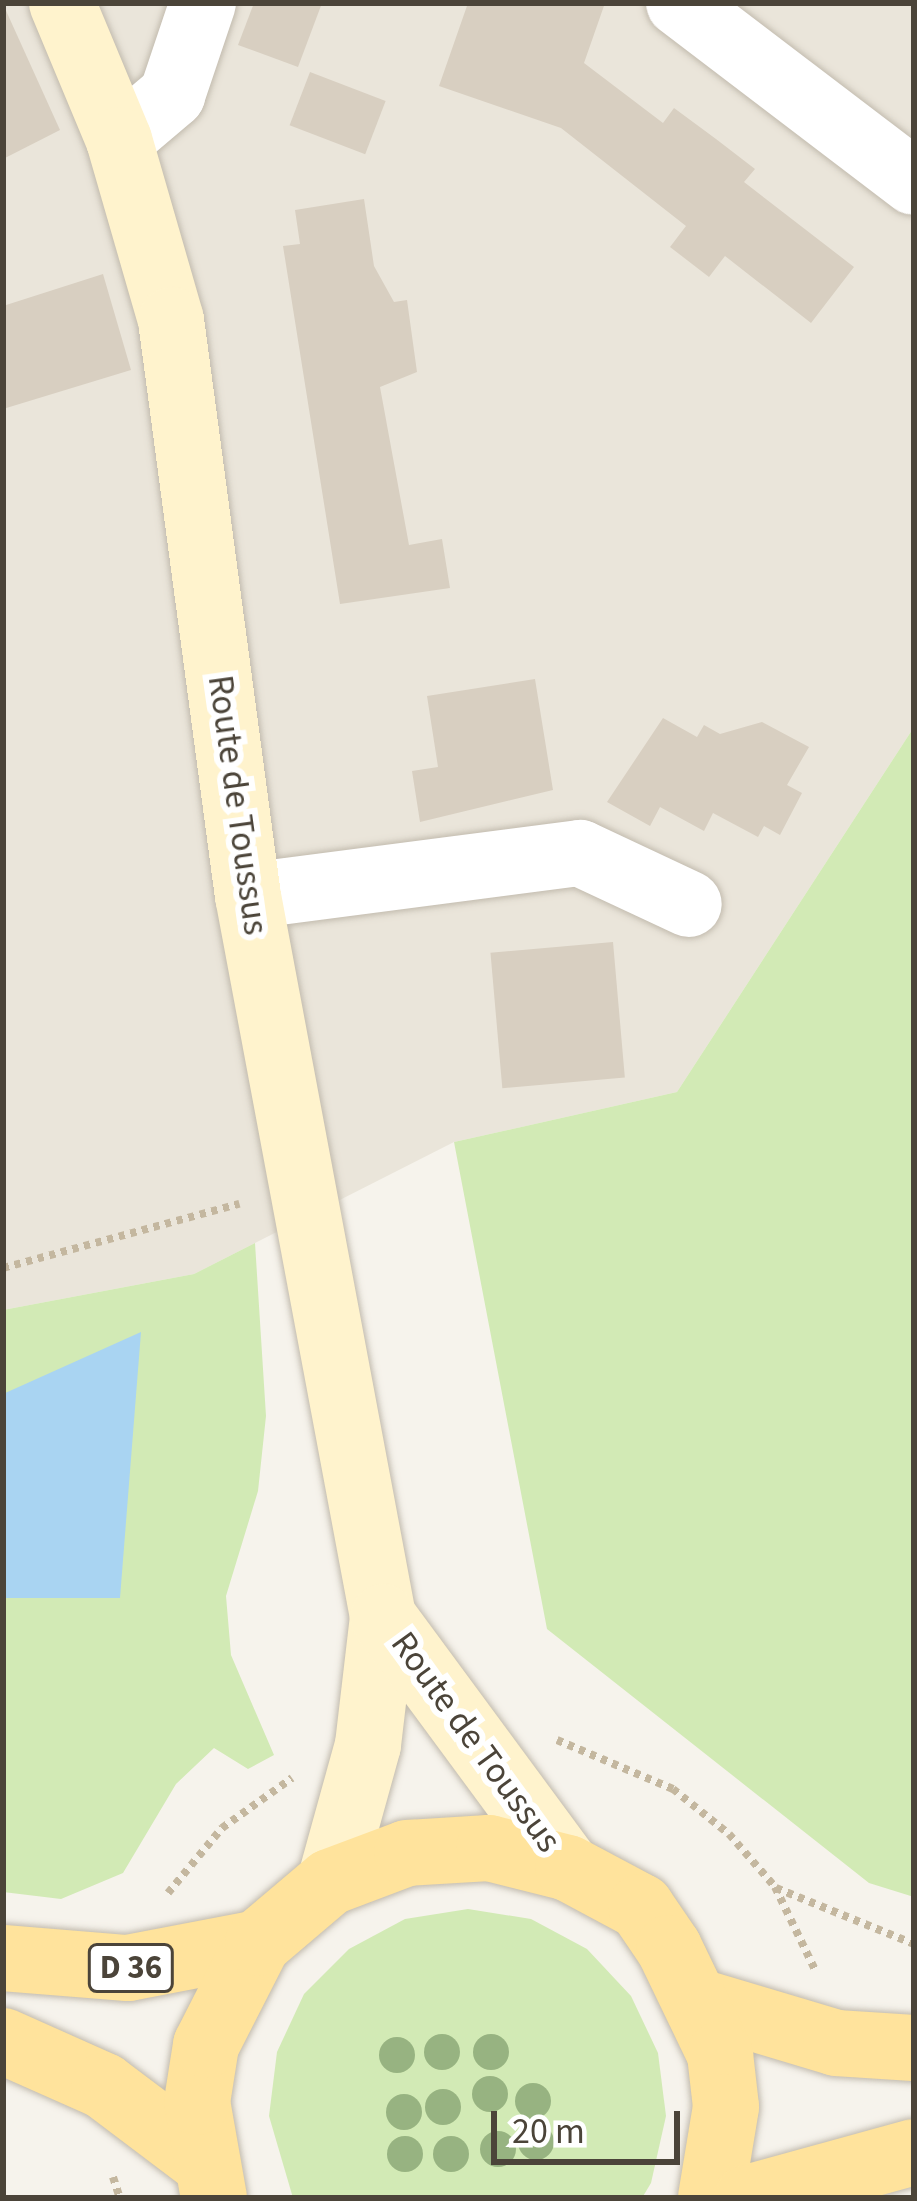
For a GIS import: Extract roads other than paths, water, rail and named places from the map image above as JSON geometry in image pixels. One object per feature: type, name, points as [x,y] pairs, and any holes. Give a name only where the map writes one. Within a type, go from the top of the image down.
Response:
[{"type":"main road","points":[[208,2179],[206,2045],[258,1943],[330,1882],[407,1853],[489,1848],[568,1868],[641,1907],[703,2003],[726,2107],[711,2198]]},
{"type":"main road","name":"D 36","points":[[3,1958],[128,1968],[258,1943]]},
{"type":"main road","points":[[703,2003],[836,2043],[914,2048]]},
{"type":"main road","points":[[3,2041],[104,2086],[208,2179]]},
{"type":"main road","points":[[747,2198],[914,2152]]},
{"type":"street","name":"Route de Toussus","points":[[62,3],[119,140],[171,320],[248,896],[383,1617],[368,1745],[330,1882]]},
{"type":"street","points":[[119,140],[172,95],[203,3]]},
{"type":"street","points":[[679,3],[914,182]]},
{"type":"street","points":[[248,896],[580,853],[689,904]]},
{"type":"street","name":"Route de Toussus","points":[[383,1617],[568,1868]]},
{"type":"water","points":[[141,1332],[120,1598],[3,1598],[3,1394]]}]
